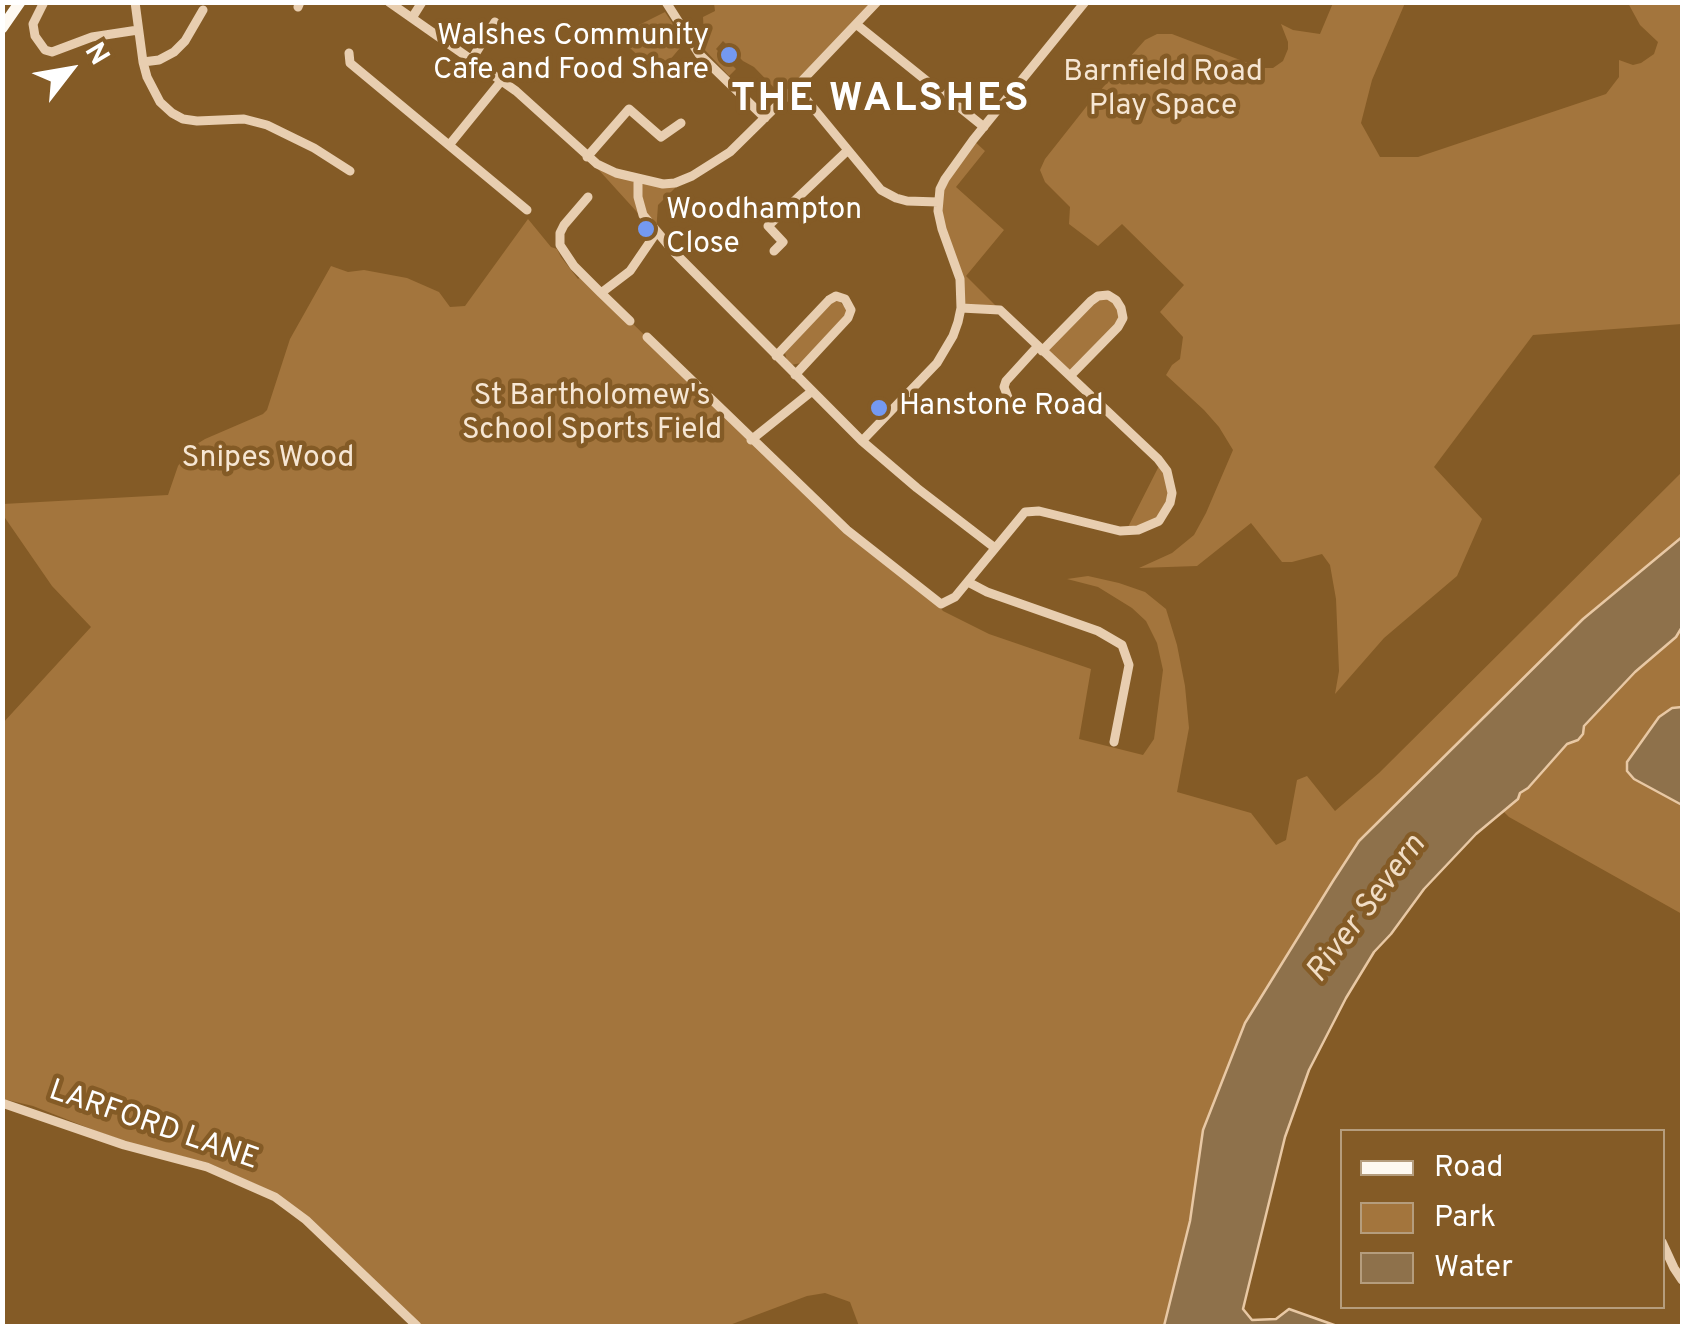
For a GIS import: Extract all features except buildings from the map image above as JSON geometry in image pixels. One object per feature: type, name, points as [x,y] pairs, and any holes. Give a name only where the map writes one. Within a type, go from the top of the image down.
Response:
[{"type":"main road","points":[[2,28],[20,2]]},
{"type":"street","points":[[44,2],[33,24],[35,36],[45,50],[52,52],[92,37],[138,30]]},
{"type":"street","points":[[135,2],[143,62],[152,89],[172,113],[197,121],[244,120],[267,124],[350,170]]},
{"type":"street","points":[[389,2],[502,80],[587,157],[638,180],[671,184],[730,152],[877,2]]},
{"type":"street","points":[[412,18],[422,2]]},
{"type":"street","points":[[666,2],[699,54],[766,118]]},
{"type":"street","points":[[862,441],[937,363],[954,336],[960,308],[960,279],[942,229],[938,202],[945,179],[1085,2]]},
{"type":"street","points":[[143,62],[159,60],[174,52],[203,10]]},
{"type":"street","points":[[472,59],[495,22]]},
{"type":"street","points":[[856,24],[984,127]]},
{"type":"street","points":[[350,53],[350,63],[527,210]]},
{"type":"street","points":[[450,144],[502,80]]},
{"type":"street","points":[[796,87],[886,194],[907,201],[938,202]]},
{"type":"street","points":[[587,157],[629,109],[661,137],[681,123]]},
{"type":"street","points":[[774,251],[783,242],[768,226],[848,150]]},
{"type":"street","points":[[638,180],[641,210],[656,233],[862,441],[994,548]]},
{"type":"street","points":[[588,196],[564,224],[560,244],[574,266],[630,321]]},
{"type":"street","points":[[601,293],[630,271],[656,233]]},
{"type":"street","points":[[1008,400],[1006,381],[1090,301],[1108,295],[1122,308],[1123,318],[1070,376]]},
{"type":"street","points":[[776,356],[829,300],[836,296],[845,299],[850,310],[848,318],[795,375]]},
{"type":"street","points":[[647,337],[847,530],[941,604],[955,597],[1029,510],[1126,531],[1149,526],[1170,503],[1170,482],[1161,462],[1000,310],[960,308]]},
{"type":"street","points":[[751,440],[811,392]]},
{"type":"street","points":[[968,582],[1098,631],[1122,645],[1128,665],[1114,742]]},
{"type":"street","name":"LARFORD LANE","points":[[2,1104],[124,1145],[207,1167],[275,1197],[306,1220],[417,1326]]},
{"type":"street","points":[[1665,1248],[1682,1280]]},
{"type":"green space","points":[[714,3],[877,3],[785,99],[723,41],[716,49],[736,69],[729,76],[691,35],[704,35],[703,17],[715,11]]},
{"type":"green space","name":"Barnfield Road Play Space","points":[[1333,3],[1405,3],[1372,80],[1361,123],[1380,157],[1418,157],[1606,94],[1619,77],[1619,60],[1633,65],[1641,63],[1654,54],[1658,42],[1640,25],[1628,3],[1682,3],[1682,324],[1533,335],[1434,467],[1482,519],[1457,576],[1384,638],[1335,694],[1339,671],[1336,599],[1330,565],[1322,554],[1282,562],[1251,523],[1197,566],[1139,568],[1172,553],[1194,535],[1233,450],[1204,410],[1166,375],[1180,359],[1183,337],[1160,312],[1184,285],[1122,224],[1098,246],[1069,224],[1070,207],[1045,182],[1040,170],[1090,102],[1145,40],[1157,34],[1172,34],[1261,68],[1273,68],[1283,61],[1288,49],[1281,24],[1320,34]]},
{"type":"green space","points":[[665,12],[685,42],[658,74],[617,36]]},
{"type":"green space","points":[[973,140],[985,151],[956,187],[1004,230],[966,276],[1000,310],[961,308],[961,293],[938,211],[940,189]]},
{"type":"green space","points":[[587,157],[597,164],[675,183],[675,188],[658,205],[656,233]]},
{"type":"green space","points":[[528,219],[557,249],[578,279],[583,275],[810,497],[943,611],[989,634],[1091,669],[1079,739],[1143,755],[1154,739],[1163,670],[1157,643],[1146,621],[1098,587],[1067,579],[1088,576],[1119,583],[1145,592],[1166,609],[1185,686],[1189,728],[1177,792],[1251,813],[1276,845],[1286,840],[1297,780],[1307,776],[1335,811],[1379,773],[1682,472],[1682,537],[1583,619],[1359,841],[1245,1023],[1203,1130],[1190,1221],[1164,1326],[859,1326],[850,1302],[825,1293],[727,1326],[417,1326],[306,1220],[260,1186],[209,1163],[140,1146],[33,1106],[3,1099],[2,724],[91,627],[52,586],[3,515],[3,504],[168,495],[189,449],[267,410],[290,339],[331,266],[348,272],[364,270],[407,278],[439,292],[450,307],[465,306]]},
{"type":"green space","points":[[1108,295],[1123,318],[1070,376],[1042,351],[1091,301]]},
{"type":"green space","points":[[838,300],[847,309],[846,314],[801,363],[791,365],[785,353]]},
{"type":"green space","points":[[1161,462],[1172,493],[1159,521],[1126,531]]},
{"type":"green space","points":[[1682,627],[1682,914],[1504,812],[1567,744],[1578,740],[1597,712]]},
{"type":"water","name":"River Severn","points":[[1682,537],[1682,627],[1676,637],[1635,672],[1584,726],[1578,740],[1567,744],[1518,799],[1476,834],[1424,889],[1374,952],[1309,1070],[1285,1137],[1243,1309],[1252,1320],[1276,1319],[1289,1309],[1337,1326],[1164,1326],[1190,1221],[1203,1130],[1245,1023],[1359,841],[1583,619]]},
{"type":"water","points":[[1682,707],[1682,805],[1634,779],[1627,771],[1627,762],[1659,717],[1672,708]]},
{"type":"place","name":"Walshes Community Cafe and Food Share","points":[[729,55]]},
{"type":"place","name":"Woodhampton Close","points":[[646,229]]},
{"type":"place","name":"Hanstone Road","points":[[879,408]]},
{"type":"district","name":"THE WALSHES","points":[[881,102]]},
{"type":"park label","name":"St Bartholomew's School Sports Field","points":[[592,415]]},
{"type":"park label","name":"Snipes Wood","points":[[268,460]]}]
